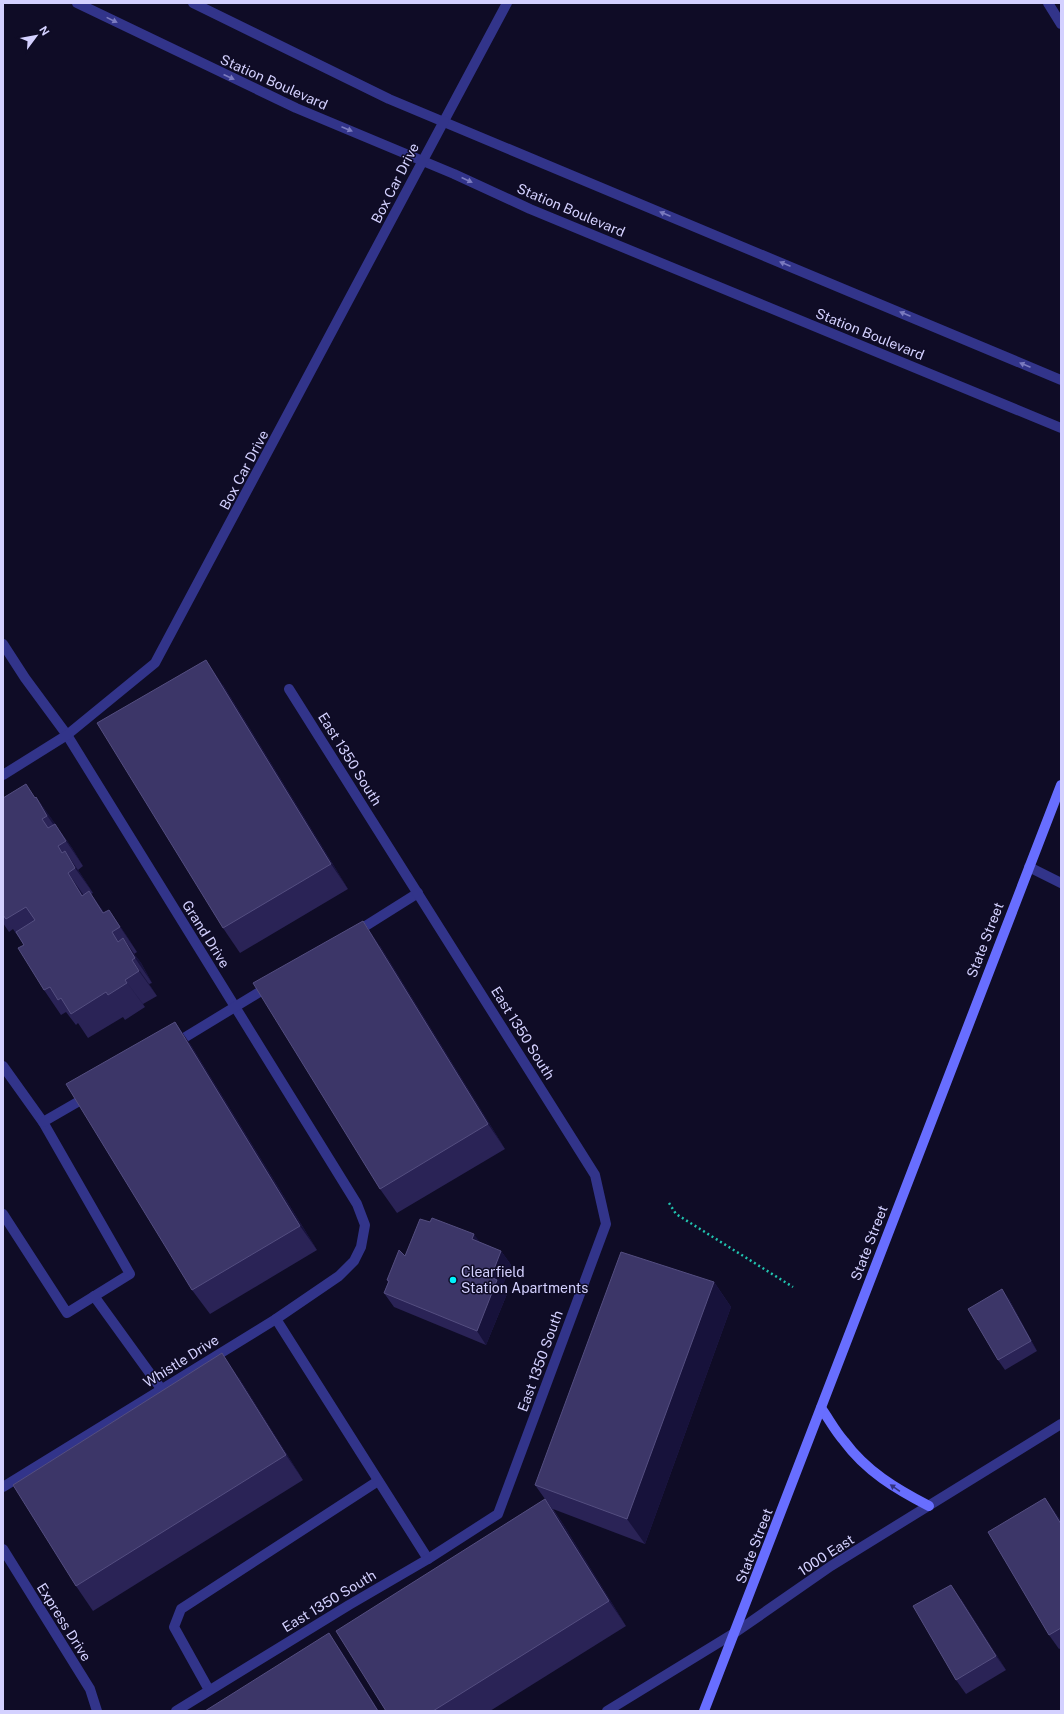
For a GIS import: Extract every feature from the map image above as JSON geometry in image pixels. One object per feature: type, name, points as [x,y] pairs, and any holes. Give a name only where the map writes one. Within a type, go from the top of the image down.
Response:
[{"type":"main road","name":"State Street","points":[[704,1711],[736,1632],[1061,785]]},
{"type":"main road","points":[[821,1408],[844,1442],[872,1472],[900,1491],[929,1506]]},
{"type":"street","name":"Station Boulevard","points":[[76,3],[296,108],[422,160],[530,208],[1061,428]]},
{"type":"street","points":[[193,3],[389,99],[1061,380]]},
{"type":"street","name":"Box Car Drive","points":[[3,775],[67,735],[155,663],[507,3]]},
{"type":"street","points":[[1048,3],[1061,24]]},
{"type":"street","name":"Grand Drive","points":[[3,644],[25,678],[67,735],[358,1204],[365,1225],[361,1247]]},
{"type":"street","name":"East 1350 South","points":[[176,1711],[349,1605],[428,1559],[498,1514],[606,1224],[595,1175],[289,689]]},
{"type":"street","points":[[1029,867],[1061,883]]},
{"type":"street","points":[[350,935],[418,893]]},
{"type":"street","points":[[162,1051],[283,978]]},
{"type":"street","points":[[3,1066],[43,1122],[130,1274],[67,1313],[3,1214]]},
{"type":"street","points":[[43,1122],[96,1091]]},
{"type":"street","name":"Whistle Drive","points":[[3,1487],[276,1319],[339,1276],[354,1261],[361,1247]]},
{"type":"street","points":[[94,1296],[162,1390]]},
{"type":"street","points":[[276,1319],[428,1559]]},
{"type":"street","name":"1000 East","points":[[607,1711],[736,1632],[831,1566],[1061,1424]]},
{"type":"street","points":[[209,1690],[174,1627],[181,1609],[378,1481]]},
{"type":"street","name":"Express Drive","points":[[3,1549],[90,1689],[97,1711]]},
{"type":"path","points":[[669,1203],[676,1214],[793,1287]]},
{"type":"building","points":[[206,660],[331,864],[223,928],[97,723]]},
{"type":"building","points":[[26,784],[35,798],[36,797],[47,816],[42,819],[48,828],[55,824],[66,841],[58,846],[62,853],[65,851],[75,868],[68,873],[82,896],[89,891],[103,913],[109,910],[120,927],[112,932],[118,942],[123,938],[135,958],[132,960],[139,971],[125,980],[127,983],[108,995],[106,992],[71,1014],[61,998],[58,1000],[50,987],[44,990],[18,948],[24,945],[16,932],[35,920],[26,907],[6,919],[3,915],[3,798]]},
{"type":"building","points":[[363,921],[488,1124],[380,1189],[253,983]]},
{"type":"building","points":[[175,1022],[300,1226],[192,1290],[66,1084]]},
{"type":"building","name":"Clearfield Station Apartments","points":[[432,1218],[474,1234],[472,1239],[501,1251],[491,1277],[497,1280],[477,1331],[384,1293],[389,1281],[387,1280],[399,1250],[405,1256],[420,1219],[430,1222]]},
{"type":"building","points":[[621,1252],[714,1282],[627,1519],[535,1485]]},
{"type":"building","points":[[1002,1289],[1031,1341],[998,1360],[968,1309]]},
{"type":"building","points":[[222,1353],[286,1455],[76,1586],[13,1485]]},
{"type":"building","points":[[1045,1498],[1061,1524],[1061,1628],[1049,1635],[988,1532]]},
{"type":"building","points":[[545,1499],[609,1601],[433,1711],[386,1711],[336,1631]]},
{"type":"building","points":[[951,1585],[996,1656],[956,1680],[913,1606]]},
{"type":"building","points":[[329,1633],[378,1711],[205,1711]]},
{"type":"place","name":"Clearfield Station Apartments","points":[[453,1280]]}]
